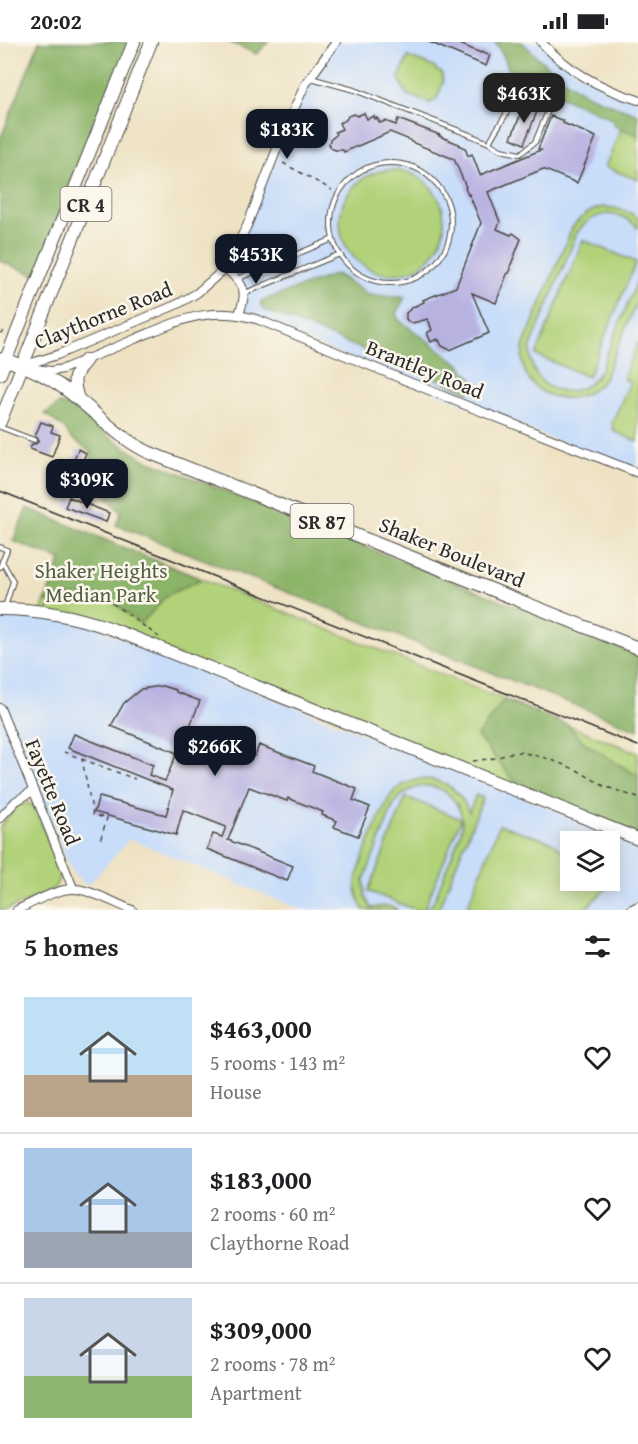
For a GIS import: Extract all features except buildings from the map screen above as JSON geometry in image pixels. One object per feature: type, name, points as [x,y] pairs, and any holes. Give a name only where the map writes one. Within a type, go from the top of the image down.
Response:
[{"type":"main road","name":"CR 4","points":[[0,374],[3,359],[134,42]]},
{"type":"main road","name":"CR 4","points":[[0,422],[151,42]]},
{"type":"main road","name":"Shaker Boulevard","points":[[3,359],[42,375],[78,399],[118,434],[148,452],[638,648]]},
{"type":"main road","points":[[78,399],[74,378],[86,360]]},
{"type":"main road","points":[[2,609],[52,612],[112,629],[638,839]]},
{"type":"street","name":"Claythorne Road","points":[[22,366],[57,355],[191,298],[225,267],[247,226],[305,85],[336,42]]},
{"type":"street","points":[[541,42],[577,72],[611,90],[638,100]]},
{"type":"street","points":[[225,267],[242,286],[245,294],[239,315]]},
{"type":"street","name":"Brantley Road","points":[[195,316],[239,315],[259,320],[638,473]]},
{"type":"street","name":"Claythorne Road","points":[[22,366],[56,371],[63,369],[195,316]]},
{"type":"street","name":"Fayette Road","points":[[0,708],[73,888]]},
{"type":"street","points":[[0,818],[16,801],[33,791]]},
{"type":"street","points":[[17,910],[60,891],[73,888],[132,910]]},
{"type":"street","points":[[630,910],[638,906]]},
{"type":"lane","points":[[310,78],[354,90],[489,143],[501,150],[520,154],[535,142],[550,106],[537,95],[520,89],[489,143]]},
{"type":"lane","points":[[385,163],[405,164],[423,172],[431,179],[448,203],[452,223],[448,242],[439,260],[424,273],[406,281],[386,283],[367,278],[350,267],[340,254],[333,239],[332,215],[337,196],[349,180],[366,169],[385,163]]},
{"type":"lane","points":[[236,279],[333,239]]},
{"type":"lane","points":[[245,294],[340,254]]},
{"type":"lane","points":[[0,426],[34,440]]},
{"type":"lane","points":[[0,547],[7,550],[0,567]]},
{"type":"lane","points":[[2,609],[13,581],[3,561]]},
{"type":"path","points":[[283,163],[332,190]]},
{"type":"path","points":[[0,333],[4,331]]},
{"type":"path","points":[[34,604],[88,594],[104,597],[161,638]]},
{"type":"path","points":[[64,752],[135,779]]},
{"type":"path","points":[[472,761],[521,752],[549,759],[577,770],[604,786],[638,798]]},
{"type":"path","points":[[82,759],[93,815],[107,818],[100,841]]},
{"type":"shaded area","points":[[336,42],[541,42],[577,72],[638,100],[638,473],[239,314],[245,298],[225,267],[305,85]]},
{"type":"shaded area","points":[[0,613],[80,621],[608,831],[560,831],[560,891],[620,891],[620,836],[638,843],[638,902],[620,910],[302,910],[130,839],[87,886],[76,876],[69,865],[0,695]]},
{"type":"shaded area","points":[[0,708],[33,791],[0,817]]},
{"type":"green space","points":[[39,42],[134,42],[40,277],[0,261],[0,140]]},
{"type":"green space","points":[[229,42],[268,42],[257,54]]},
{"type":"green space","points":[[495,42],[522,42],[552,70],[576,88],[638,114],[638,135],[614,126],[612,119],[511,75]]},
{"type":"green space","points":[[408,57],[434,67],[442,73],[443,83],[436,100],[429,103],[406,94],[399,78]]},
{"type":"green space","points":[[621,128],[638,135],[638,180],[605,167]]},
{"type":"green space","points":[[392,170],[412,174],[421,179],[435,193],[440,202],[444,222],[440,242],[435,251],[421,265],[412,270],[392,274],[372,270],[363,265],[349,251],[344,242],[340,222],[344,202],[349,193],[363,179],[372,174]]},
{"type":"green space","points":[[603,207],[634,215],[638,218],[638,228],[623,217],[606,214],[583,225],[577,233],[531,346],[531,361],[536,374],[544,383],[555,389],[566,391],[579,389],[590,383],[600,371],[638,279],[638,299],[603,381],[590,392],[575,397],[560,398],[547,394],[535,386],[527,375],[523,361],[524,344],[572,228],[585,214]]},
{"type":"green space","points":[[583,240],[636,262],[588,377],[536,355]]},
{"type":"green space","points":[[336,274],[370,295],[405,297],[396,314],[399,320],[458,363],[476,383],[474,389],[469,392],[264,310],[261,306],[261,301]]},
{"type":"green space","points":[[638,342],[638,442],[614,431],[612,423],[630,382],[623,378]]},
{"type":"green space","points":[[59,404],[73,407],[112,439],[142,458],[638,655],[638,730],[116,525],[121,512],[94,483],[91,452],[71,438],[64,428],[45,414]]},
{"type":"green space","points":[[27,508],[201,579],[166,596],[141,624],[115,603],[99,595],[76,595],[45,602],[61,560],[13,541]]},
{"type":"green space","name":"Shaker Heights Median Park","points":[[74,528],[638,753],[638,839],[123,633],[41,611]]},
{"type":"green space","points":[[504,700],[567,725],[586,744],[638,776],[638,835],[519,787],[477,736]]},
{"type":"green space","points":[[420,779],[437,781],[450,787],[461,797],[469,812],[476,795],[483,798],[438,910],[427,910],[434,901],[459,837],[462,823],[459,809],[450,796],[438,788],[425,786],[410,790],[394,804],[364,880],[365,896],[371,908],[388,906],[397,910],[363,910],[356,884],[378,820],[395,790]]},
{"type":"green space","points":[[406,797],[461,819],[424,910],[416,910],[368,891]]},
{"type":"green space","points":[[27,803],[33,805],[60,868],[59,878],[51,891],[6,910],[0,910],[0,827],[14,809]]},
{"type":"green space","points":[[499,825],[552,842],[560,849],[560,891],[604,891],[584,910],[466,910]]},
{"type":"tram line","points":[[0,491],[638,746]]}]
